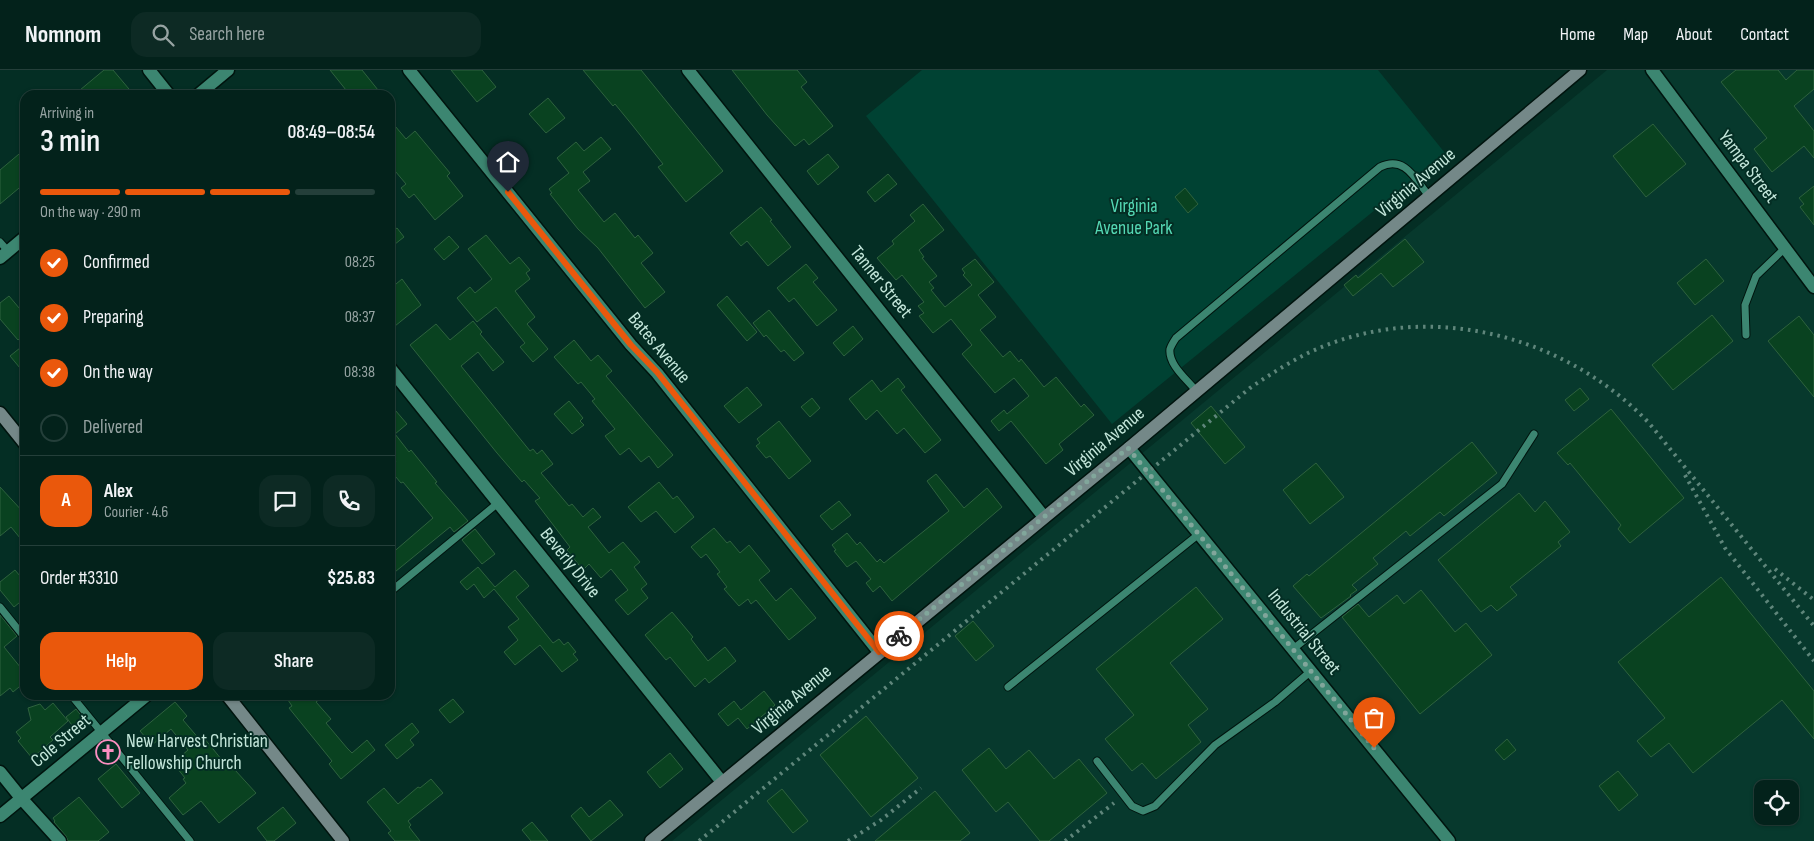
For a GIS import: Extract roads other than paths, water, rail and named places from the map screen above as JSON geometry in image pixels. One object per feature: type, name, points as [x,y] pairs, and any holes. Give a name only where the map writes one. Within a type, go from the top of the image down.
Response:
[{"type":"street","points":[[149,70],[165,90]]},
{"type":"street","points":[[204,90],[228,70]]},
{"type":"street","name":"Bates Avenue","points":[[409,70],[631,345],[657,372],[879,652]]},
{"type":"street","name":"Tanner Street","points":[[688,70],[1044,516]]},
{"type":"street","name":"Virginia Avenue","points":[[651,841],[1128,448],[1580,70]]},
{"type":"street","name":"Yampa Street","points":[[1652,70],[1814,287]]},
{"type":"street","points":[[3,250],[20,240]]},
{"type":"street","name":"Beverly Drive","points":[[395,374],[722,782]]},
{"type":"street","points":[[0,413],[20,438]]},
{"type":"street","name":"Industrial Street","points":[[1128,448],[1449,841]]},
{"type":"street","name":"Cole Street","points":[[0,816],[141,700]]},
{"type":"street","points":[[231,700],[343,841]]},
{"type":"street","points":[[0,772],[60,841]]},
{"type":"lane","points":[[1196,391],[1172,359],[1170,349],[1176,338],[1372,173],[1388,163],[1396,163],[1403,166],[1429,196]]},
{"type":"lane","points":[[1746,336],[1744,305],[1756,276],[1785,248]]},
{"type":"lane","points":[[1293,649],[1502,484],[1534,434]]},
{"type":"lane","points":[[395,588],[498,504]]},
{"type":"lane","points":[[1008,687],[1199,534]]},
{"type":"lane","points":[[0,607],[20,632]]},
{"type":"lane","points":[[1097,761],[1132,806],[1143,811],[1155,806],[1215,745],[1275,702],[1311,671]]},
{"type":"lane","points":[[75,700],[190,841]]},
{"type":"railway","points":[[699,841],[1250,388],[1308,353],[1352,337],[1398,328],[1444,327],[1490,334],[1534,347],[1576,366],[1614,392],[1649,423],[1814,626]]},
{"type":"railway","points":[[1685,475],[1725,548],[1814,661]]},
{"type":"railway","points":[[1775,569],[1814,600]]},
{"type":"railway","points":[[848,841],[881,820],[921,788]]},
{"type":"railway","points":[[1065,841],[1114,803]]},
{"type":"place","name":"New Harvest Christian Fellowship Church","points":[[108,752]]},
{"type":"park label","name":"Virginia Avenue Park","points":[[1134,217]]}]
